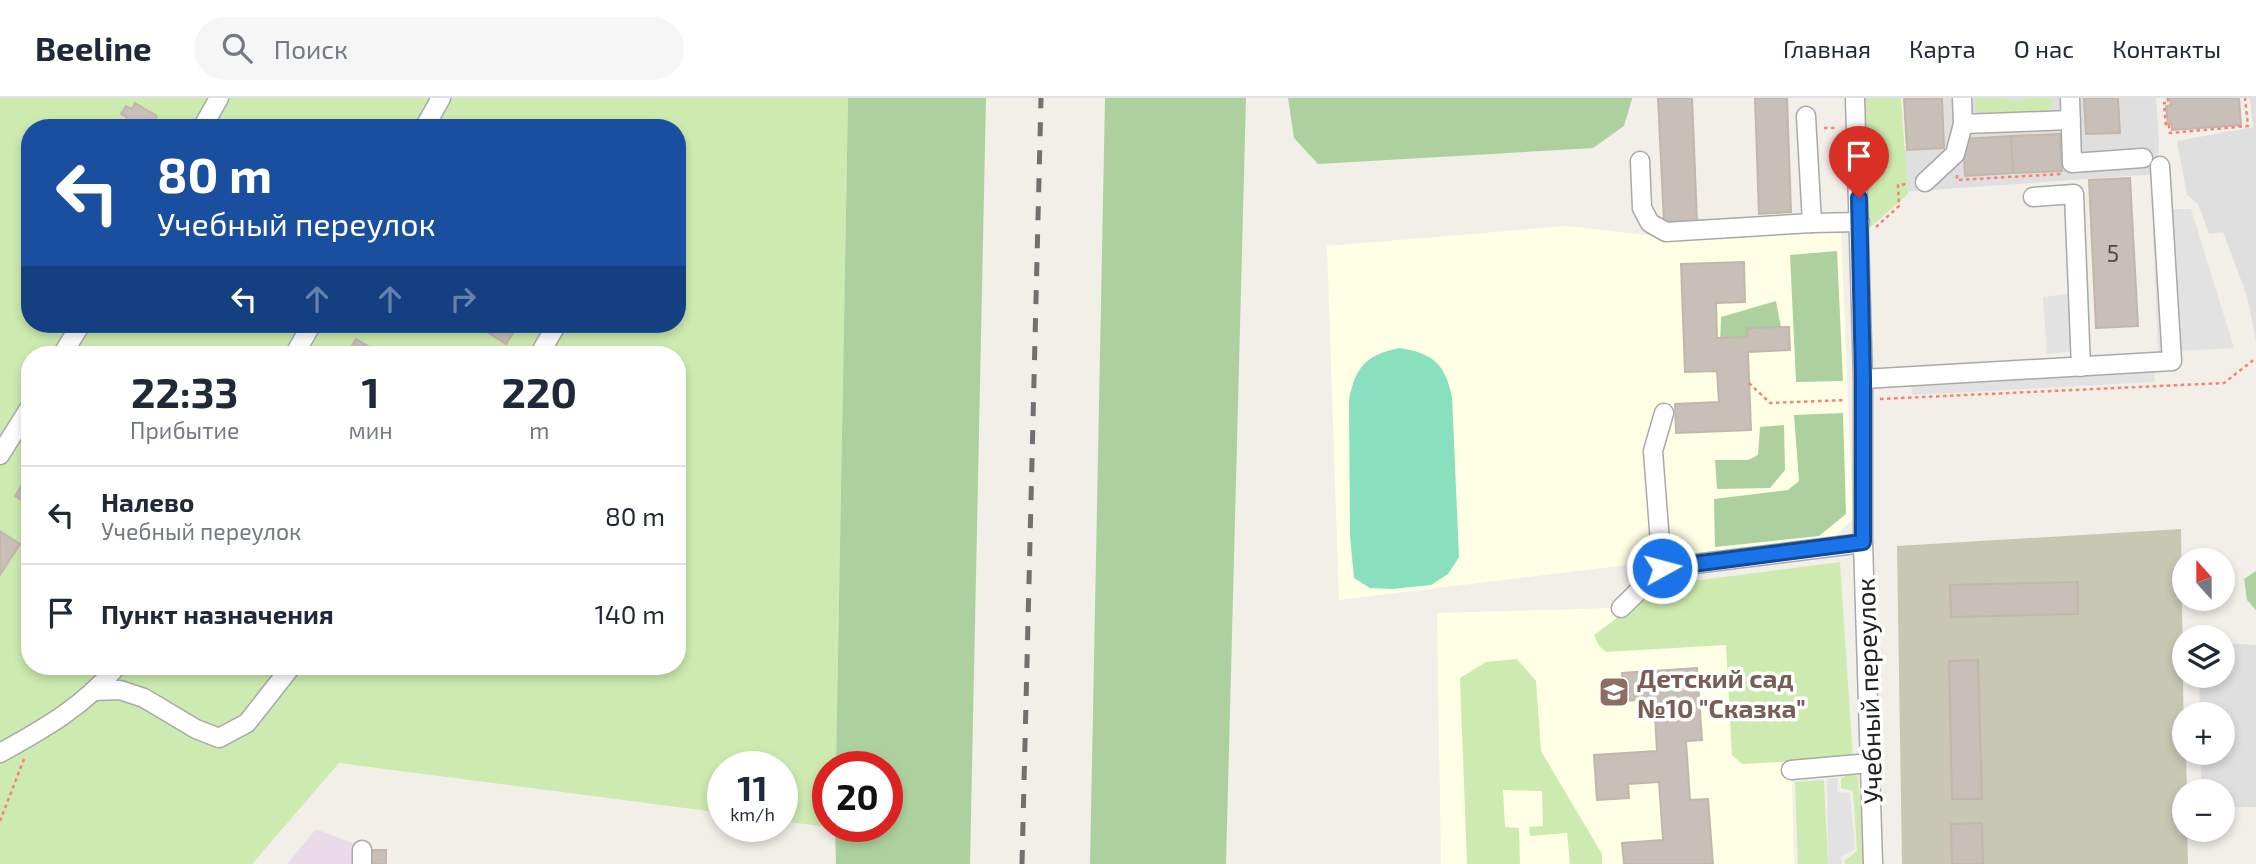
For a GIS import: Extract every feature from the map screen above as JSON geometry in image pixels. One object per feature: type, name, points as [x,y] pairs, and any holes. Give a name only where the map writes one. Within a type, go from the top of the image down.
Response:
[{"type":"street","points":[[207,119],[219,98]]},
{"type":"street","points":[[429,119],[441,98]]},
{"type":"street","name":"Учебный переулок","points":[[1855,98],[1866,227],[1861,256],[1863,542],[1873,864]]},
{"type":"street","points":[[1925,182],[1955,154],[1962,124],[1962,98]]},
{"type":"street","points":[[2070,98],[2072,163],[2143,159]]},
{"type":"street","points":[[1962,124],[2071,120]]},
{"type":"street","points":[[1806,123],[1812,223]]},
{"type":"street","points":[[1640,161],[1642,208],[1650,223],[1666,232],[1812,223],[1866,227]]},
{"type":"street","points":[[1863,379],[2172,361],[2161,166]]},
{"type":"street","points":[[2034,197],[2074,194],[2081,367]]},
{"type":"street","points":[[1842,256],[1861,256]]},
{"type":"street","points":[[1662,568],[1653,451],[1664,413]]},
{"type":"street","points":[[0,455],[21,421]]},
{"type":"street","points":[[1621,608],[1662,568],[1863,542]]},
{"type":"street","points":[[0,752],[33,735],[79,704],[108,675]]},
{"type":"street","points":[[93,691],[120,690],[144,698],[196,729],[219,738],[247,723],[285,675]]},
{"type":"street","points":[[1791,770],[1870,763]]},
{"type":"path","points":[[2168,98],[2168,103],[2164,103],[2166,127],[2169,127],[2170,133],[2248,126],[2245,98]]},
{"type":"path","points":[[1806,123],[1856,127]]},
{"type":"path","points":[[1955,154],[1957,180],[2074,174],[2072,163]]},
{"type":"path","points":[[1866,227],[1899,206],[1898,185],[1925,182]]},
{"type":"path","points":[[1873,399],[2224,383],[2256,358]]},
{"type":"path","points":[[1749,383],[1770,403],[1849,400]]},
{"type":"path","points":[[0,821],[33,735]]},
{"type":"shaded area","points":[[1904,98],[2156,98],[2159,141],[2157,174],[1902,192],[1901,150],[1907,150]]},
{"type":"shaded area","points":[[2250,98],[2256,98],[2256,341],[2247,296],[2223,232],[2209,234],[2198,204],[2187,195],[2177,141],[2253,127]]},
{"type":"shaded area","points":[[2150,156],[2165,156],[2171,209],[2191,209],[2234,348],[2158,352]]},
{"type":"shaded area","points":[[1567,226],[1664,237],[1835,226],[1841,233],[1853,519],[1831,540],[1339,600],[1327,246]]},
{"type":"shaded area","points":[[2069,294],[2074,351],[2047,354],[2043,297]]},
{"type":"shaded area","points":[[2154,368],[2155,382],[1912,395],[1911,381]]},
{"type":"shaded area","points":[[2181,529],[2181,548],[2172,548],[2172,611],[2182,611],[2182,625],[2172,625],[2172,688],[2183,688],[2183,702],[2172,702],[2172,765],[2186,765],[2187,779],[2172,779],[2172,842],[2187,842],[2188,864],[1902,864],[1897,546]]},
{"type":"shaded area","name":"Детский сад №10 \"Сказка\"","points":[[1787,603],[1794,864],[1441,864],[1437,613]]},
{"type":"shaded area","points":[[2235,644],[2256,645],[2256,807],[2235,807],[2235,779],[2201,779],[2201,765],[2235,765],[2235,702],[2200,702],[2199,688],[2235,688]]},
{"type":"shaded area","points":[[1838,778],[1837,792],[1850,793],[1855,849],[1841,857],[1842,864],[1828,864],[1827,779]]},
{"type":"shaded area","points":[[316,829],[370,850],[386,850],[386,864],[287,864]]},
{"type":"green space","points":[[0,98],[848,98],[836,751],[812,751],[812,825],[798,823],[798,751],[707,751],[707,811],[339,763],[252,864],[0,864]]},
{"type":"green space","points":[[848,98],[986,98],[970,864],[836,864],[835,842],[903,842],[903,751],[836,751]]},
{"type":"green space","points":[[1105,98],[1246,98],[1226,864],[1090,864]]},
{"type":"green space","points":[[1288,98],[1632,99],[1624,126],[1593,148],[1318,164],[1294,138]]},
{"type":"green space","points":[[1859,98],[1901,98],[1908,194],[1865,232]]},
{"type":"green space","points":[[1975,98],[2004,98],[2016,101],[2052,98],[2053,104],[2048,111],[1985,116],[1977,112]]},
{"type":"green space","points":[[1837,251],[1843,381],[1796,382],[1790,255]]},
{"type":"green space","points":[[1776,301],[1783,338],[1720,346],[1721,317]]},
{"type":"green space","points":[[1399,348],[1421,353],[1436,362],[1446,376],[1449,386],[1452,397],[1459,557],[1448,574],[1431,585],[1370,588],[1354,578],[1350,536],[1349,400],[1355,379],[1364,364],[1378,354]]},
{"type":"green space","points":[[1843,413],[1846,514],[1819,536],[1715,547],[1714,499],[1788,490],[1799,481],[1794,415]]},
{"type":"green space","points":[[1784,425],[1785,470],[1770,488],[1717,489],[1715,460],[1748,460],[1758,455],[1760,427]]},
{"type":"green space","points":[[1840,562],[1853,758],[1742,764],[1732,755],[1726,645],[1606,652],[1599,646],[1594,635],[1662,585]]},
{"type":"green space","points":[[2256,571],[2256,610],[2247,600],[2244,579]]},
{"type":"green space","points":[[1517,659],[1536,681],[1541,751],[1602,854],[1602,864],[1570,864],[1567,833],[1530,836],[1529,827],[1543,826],[1542,791],[1503,790],[1505,827],[1519,828],[1520,864],[1467,864],[1460,678],[1486,662]]},
{"type":"green space","points":[[1851,773],[1858,777],[1865,864],[1845,864],[1844,861],[1857,851],[1853,791],[1841,788],[1841,778]]},
{"type":"green space","points":[[1824,780],[1828,864],[1798,864],[1795,782]]},
{"type":"building","points":[[1658,98],[1692,98],[1697,221],[1664,222]]},
{"type":"building","points":[[1755,98],[1787,98],[1791,212],[1759,214]]},
{"type":"building","points":[[1942,98],[1944,148],[1907,150],[1904,99]]},
{"type":"building","points":[[2084,98],[2118,98],[2120,133],[2086,134]]},
{"type":"building","points":[[2170,98],[2239,98],[2241,125],[2172,130],[2172,124],[2168,124],[2166,106],[2171,105]]},
{"type":"building","points":[[135,103],[157,116],[155,119],[126,119],[127,117],[121,114],[126,106],[132,109]]},
{"type":"building","points":[[2060,134],[2062,171],[2013,173],[2011,136]]},
{"type":"building","points":[[2011,136],[2013,173],[1965,176],[1963,139]]},
{"type":"building","points":[[2130,178],[2138,326],[2096,328],[2089,180]]},
{"type":"building","points":[[1744,262],[1745,302],[1716,303],[1717,338],[1747,337],[1747,328],[1789,327],[1790,350],[1748,352],[1751,430],[1676,433],[1675,404],[1719,402],[1717,371],[1685,372],[1681,264]]},
{"type":"building","points":[[489,333],[513,333],[506,344]]},
{"type":"building","points":[[356,339],[368,346],[352,346]]},
{"type":"building","points":[[21,487],[21,500],[15,496]]},
{"type":"building","points":[[0,531],[20,544],[0,575]]},
{"type":"building","points":[[2078,582],[2078,614],[1951,617],[1950,585]]},
{"type":"building","points":[[1978,660],[1982,799],[1952,799],[1949,661]]},
{"type":"building","points":[[1697,668],[1702,740],[1686,741],[1690,800],[1708,799],[1713,864],[1624,864],[1622,843],[1663,840],[1659,782],[1628,784],[1629,798],[1597,800],[1594,755],[1657,751],[1654,699],[1624,701],[1622,673]]},
{"type":"building","points":[[1982,823],[1983,864],[1952,864],[1951,824]]},
{"type":"building","points":[[370,850],[386,850],[386,864],[370,864]]},
{"type":"railway","points":[[1022,864],[1041,98]]},
{"type":"place","name":"Детский сад №10 \"Сказка\"","points":[[1614,692]]},
{"type":"route","points":[[1662,568],[1863,542],[1859,198]]}]
